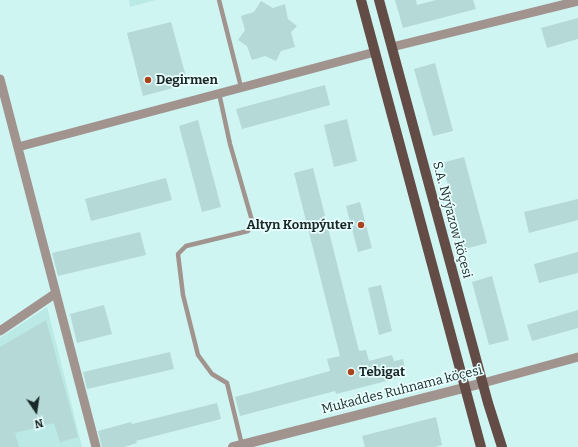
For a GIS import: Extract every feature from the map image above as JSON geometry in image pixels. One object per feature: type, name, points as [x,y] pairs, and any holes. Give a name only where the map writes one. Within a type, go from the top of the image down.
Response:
[{"type":"main road","points":[[361,0],[481,447]]},
{"type":"main road","name":"S.A. Nyýazow köçesi","points":[[379,0],[483,383],[502,447]]},
{"type":"street","points":[[392,47],[578,0]]},
{"type":"street","points":[[18,147],[375,52]]},
{"type":"street","points":[[0,82],[96,447]]},
{"type":"street","points":[[0,331],[56,294]]},
{"type":"street","name":"Mukaddes Ruhnama köçesi","points":[[237,446],[465,388],[578,357]]},
{"type":"lane","points":[[219,0],[242,87]]},
{"type":"lane","points":[[219,93],[230,144],[253,224],[248,231],[186,246],[178,254],[183,295],[198,355],[212,374],[227,383],[237,446]]},
{"type":"shaded area","points":[[129,0],[156,0],[130,7]]},
{"type":"shaded area","points":[[47,307],[82,447],[0,447],[0,338]]},
{"type":"building","points":[[395,0],[416,0],[417,5],[436,0],[473,0],[476,9],[403,28]]},
{"type":"building","points":[[261,1],[273,8],[285,4],[288,19],[297,26],[291,32],[295,47],[281,51],[276,61],[265,56],[252,60],[247,46],[238,40],[245,30],[241,16],[254,12]]},
{"type":"building","points":[[578,18],[578,39],[547,48],[541,28]]},
{"type":"building","points":[[171,22],[188,84],[143,96],[127,33]]},
{"type":"building","points":[[435,63],[453,131],[433,136],[414,69]]},
{"type":"building","points":[[325,85],[330,105],[242,129],[236,109]]},
{"type":"building","points":[[347,119],[357,161],[334,167],[324,125]]},
{"type":"building","points":[[198,120],[221,207],[202,212],[179,126]]},
{"type":"building","points":[[464,157],[487,243],[465,249],[442,163]]},
{"type":"building","points":[[313,168],[359,351],[366,350],[369,361],[392,355],[394,361],[403,359],[405,368],[396,370],[398,378],[336,394],[335,391],[240,416],[235,397],[330,371],[327,359],[340,356],[294,173]]},
{"type":"building","points":[[166,178],[172,200],[91,221],[85,199]]},
{"type":"building","points":[[578,199],[578,220],[529,233],[524,212]]},
{"type":"building","points":[[360,202],[372,248],[358,252],[346,206]]},
{"type":"building","points":[[140,232],[146,255],[58,276],[52,253]]},
{"type":"building","points":[[578,252],[578,273],[539,283],[534,264]]},
{"type":"building","points":[[492,276],[509,340],[489,345],[472,282]]},
{"type":"building","points":[[381,285],[392,331],[379,335],[368,288]]},
{"type":"building","points":[[104,305],[112,334],[77,343],[70,314]]},
{"type":"building","points":[[578,310],[578,328],[532,341],[527,325]]},
{"type":"building","points":[[46,320],[78,437],[60,442],[54,423],[15,433],[19,447],[0,447],[0,347]]},
{"type":"building","points":[[170,352],[174,369],[87,389],[83,372]]},
{"type":"building","points":[[217,403],[221,419],[136,441],[137,443],[124,447],[102,447],[98,431],[131,422],[132,424]]},
{"type":"building","points":[[436,417],[442,445],[435,447],[365,447],[362,436]]},
{"type":"place","name":"Degirmen","points":[[148,80]]},
{"type":"place","name":"Altyn Kompýuter","points":[[361,225]]},
{"type":"place","name":"Tebigat","points":[[351,372]]}]
